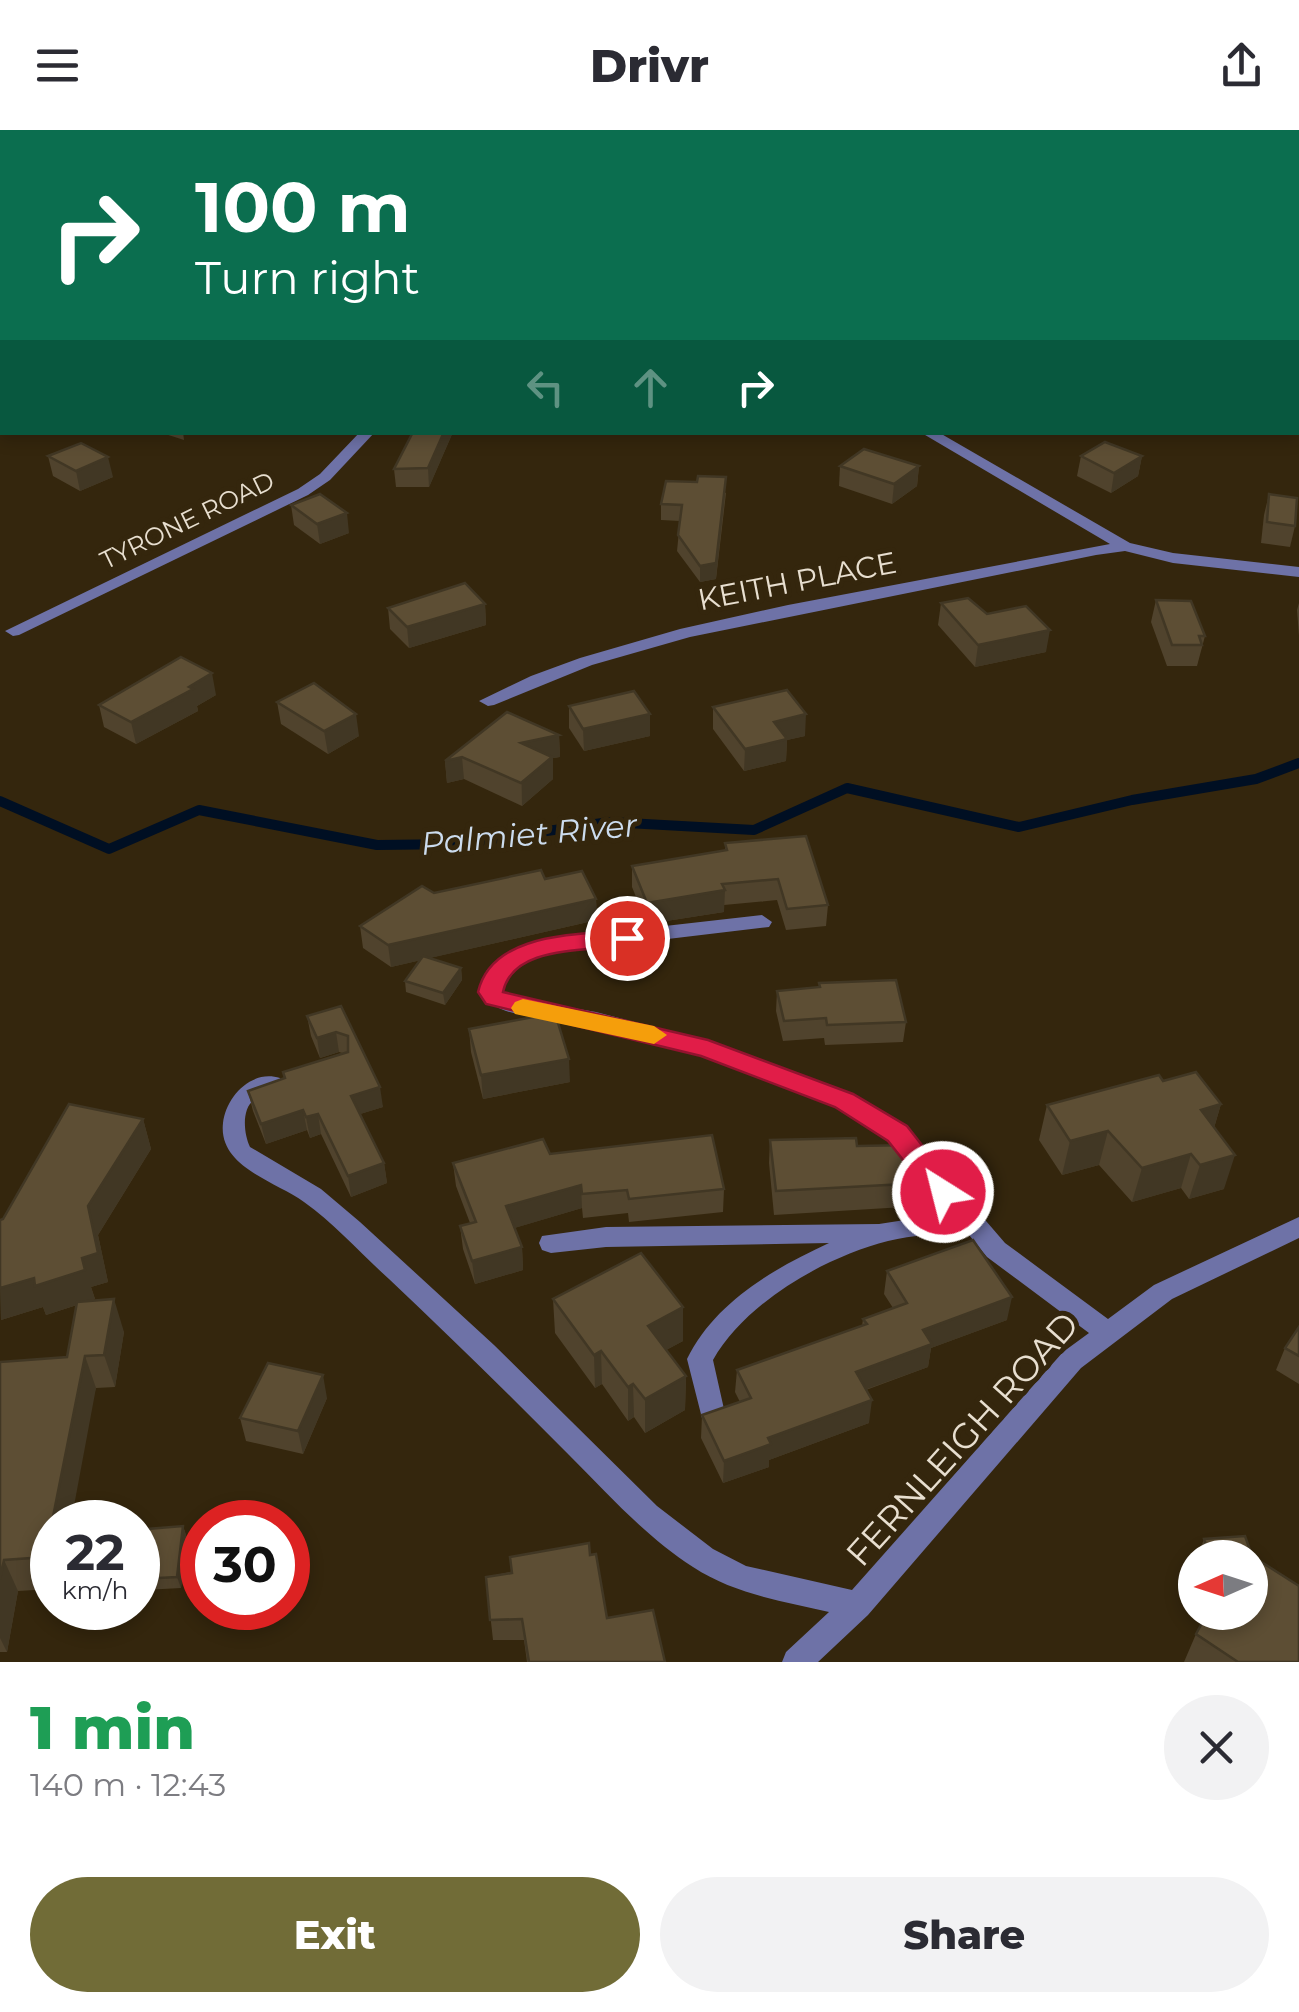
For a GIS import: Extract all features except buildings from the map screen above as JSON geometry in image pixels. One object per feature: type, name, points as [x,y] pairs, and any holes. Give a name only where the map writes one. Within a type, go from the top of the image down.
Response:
[{"type":"street","name":"TYRONE ROAD","points":[[13,631],[303,492],[325,477],[365,435]]},
{"type":"street","points":[[932,435],[1125,546],[1173,558],[1299,572]]},
{"type":"street","name":"KEITH PLACE","points":[[488,701],[572,665],[676,634],[1032,559],[1125,546]]},
{"type":"street","points":[[762,922],[560,945],[516,956],[494,976],[490,992],[494,998],[524,1008],[596,1020],[708,1049],[844,1100],[898,1134],[996,1250],[1106,1332]]},
{"type":"street","points":[[303,1075],[246,1094],[236,1106],[232,1136],[250,1161],[313,1196],[351,1229],[485,1353],[647,1515],[704,1558],[741,1578],[775,1589],[858,1604]]},
{"type":"street","points":[[551,1242],[606,1237],[886,1232],[967,1220]]},
{"type":"street","name":"FERNLEIGH ROAD","points":[[797,1662],[858,1604],[1072,1360],[1163,1292],[1299,1227]]},
{"type":"street","points":[[713,1418],[700,1359],[724,1320],[761,1290],[886,1232]]},
{"type":"waterway","name":"Palmiet River","points":[[0,801],[109,849],[199,810],[377,845],[458,844],[609,822],[754,830],[847,788],[1019,827],[1132,800],[1256,779],[1299,763]]},
{"type":"slow traffic","points":[[523,1008],[654,1035]]},
{"type":"route","points":[[627,938],[560,945],[516,956],[494,976],[490,992],[504,1003],[596,1020],[708,1049],[844,1100],[898,1134],[943,1192]]}]
